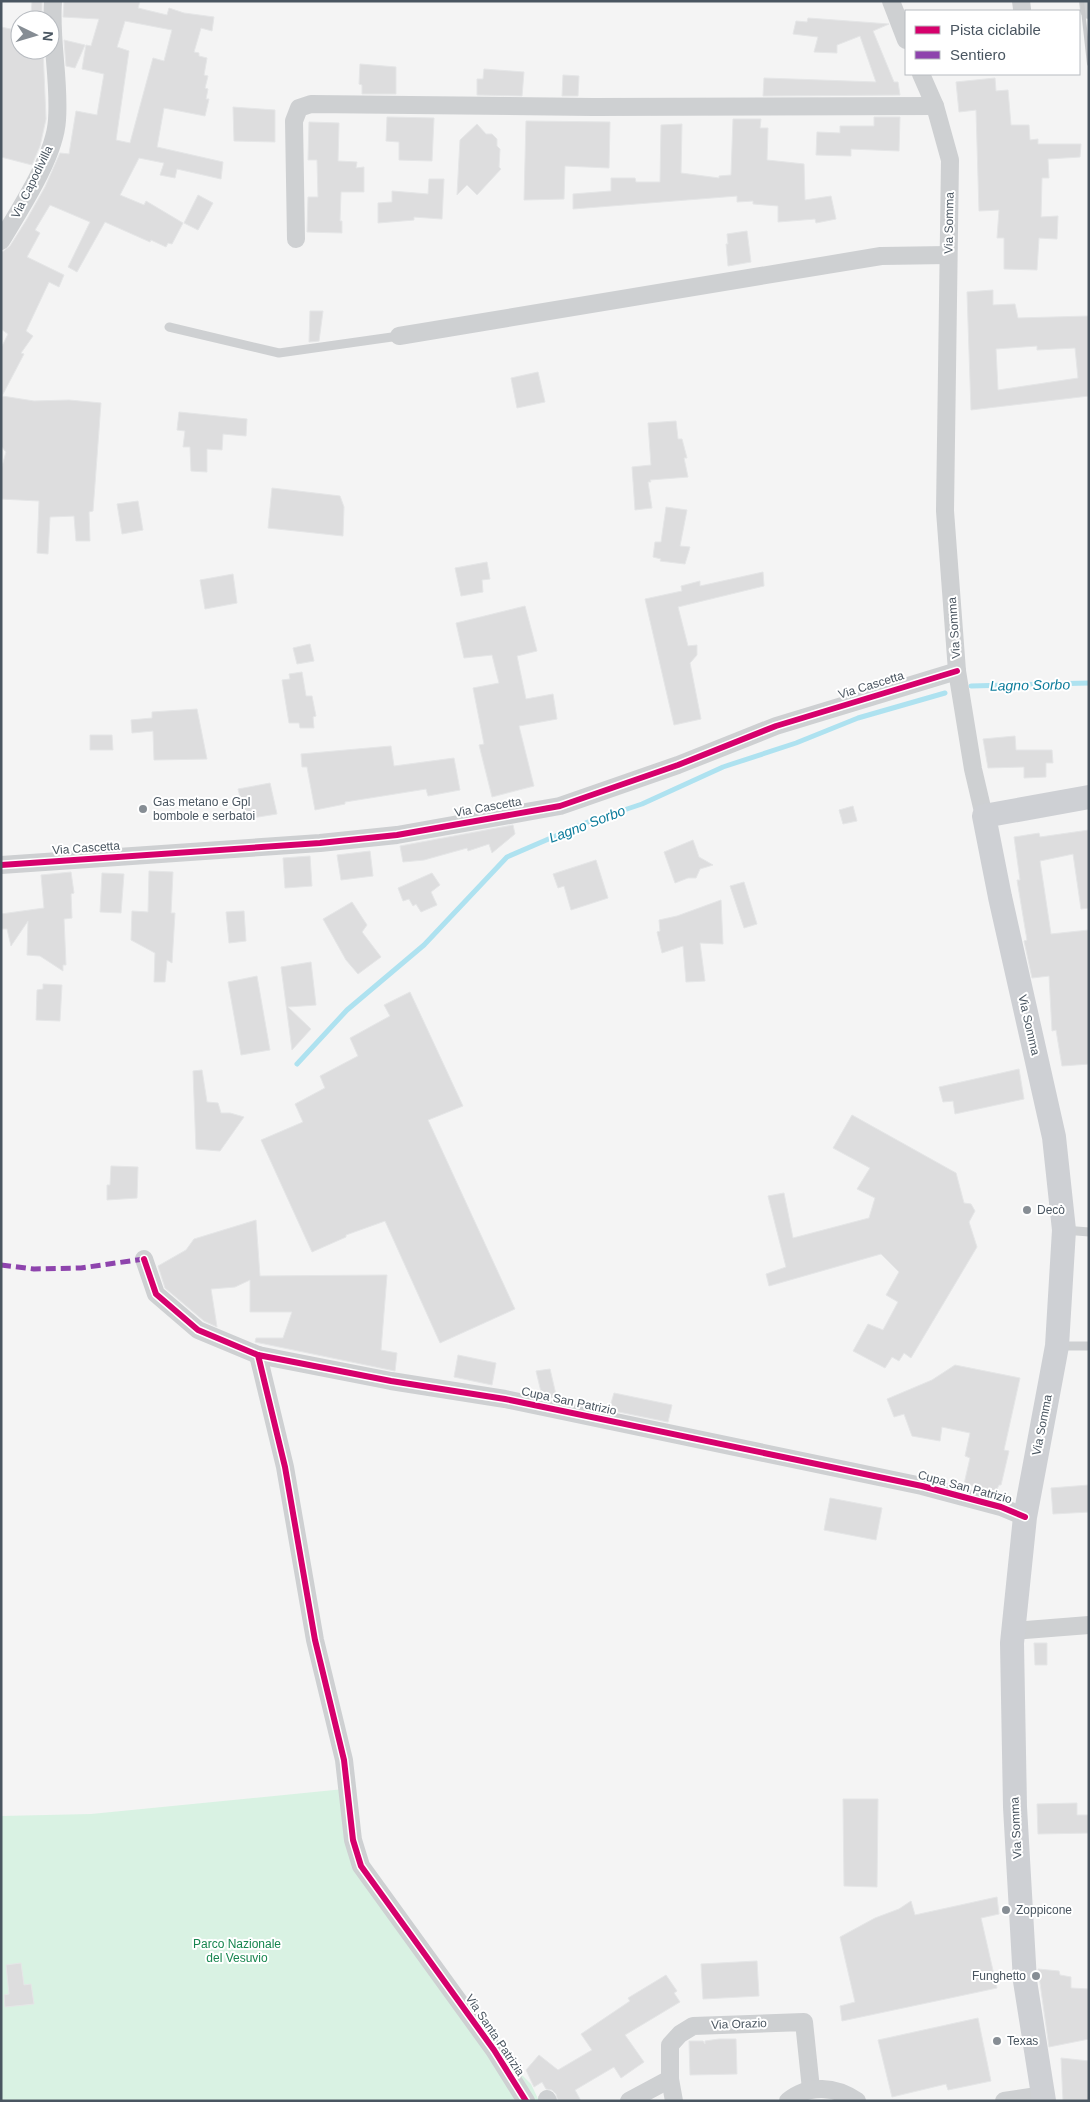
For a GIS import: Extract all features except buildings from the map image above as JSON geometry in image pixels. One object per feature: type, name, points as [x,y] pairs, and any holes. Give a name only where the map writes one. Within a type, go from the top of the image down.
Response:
[{"type":"main road","points":[[984,816],[1089,797]]},
{"type":"main road","name":"Via Somma","points":[[984,816],[1000,897],[1054,1137],[1061,1187],[1064,1230],[1057,1346],[1025,1516],[1013,1631],[1015,1807],[1025,1981],[1044,2098]]},
{"type":"street","name":"Via Capodivilla","points":[[1,242],[36,179],[55,136],[58,88],[53,1]]},
{"type":"street","points":[[891,1],[905,37]]},
{"type":"street","points":[[1088,1],[1089,10]]},
{"type":"street","name":"Via Somma","points":[[921,75],[935,106],[950,160],[945,511],[957,672],[973,768],[984,816]]},
{"type":"street","points":[[296,239],[294,122],[299,108],[311,104],[593,107],[935,106]]},
{"type":"street","points":[[399,336],[881,256],[948,255]]},
{"type":"street","name":"Via Cascetta","points":[[1,866],[320,843],[397,835],[560,806],[678,765],[776,726],[957,672]]},
{"type":"street","name":"Cupa San Patrizio","points":[[144,1259],[156,1294],[198,1330],[258,1355],[391,1381],[505,1399],[912,1484],[1001,1507],[1025,1516]]},
{"type":"street","name":"Via Santa Patrizia","points":[[258,1355],[285,1468],[315,1640],[344,1760],[345,1788],[353,1840],[361,1866],[494,2050],[526,2101]]},
{"type":"street","points":[[1013,1631],[1089,1625]]},
{"type":"street","name":"Via Orazio","points":[[674,2101],[670,2079],[670,2045],[680,2034],[693,2026],[804,2022],[810,2089]]},
{"type":"street","points":[[629,2101],[670,2079]]},
{"type":"street","points":[[788,2101],[795,2095],[810,2089],[829,2088],[846,2094],[857,2101]]},
{"type":"street","points":[[1004,2101],[1044,2098]]},
{"type":"lane","points":[[169,327],[279,353],[399,336]]},
{"type":"lane","points":[[1064,1230],[1089,1232]]},
{"type":"lane","points":[[1057,1346],[1089,1346]]},
{"type":"green space","name":"Parco Nazionale del Vesuvio","points":[[344,1789],[364,1866],[508,2061],[531,2084],[539,2101],[1,2101],[1,1816],[91,1814]]},
{"type":"waterway","name":"Lagno Sorbo","points":[[971,686],[1089,683]]},
{"type":"waterway","name":"Lagno Sorbo","points":[[297,1064],[347,1010],[424,945],[507,857],[588,822],[642,804],[723,767],[796,743],[858,718],[945,693]]},
{"type":"railway","points":[[1082,1],[1089,64]]},
{"type":"marked path","points":[[1,1265],[34,1269],[81,1268],[144,1259]]},
{"type":"cycle path","points":[[1,865],[320,843],[397,835],[560,806],[678,765],[776,726],[957,671]]},
{"type":"cycle path","points":[[144,1259],[156,1294],[198,1330],[258,1355],[391,1381],[505,1399],[922,1486],[1001,1507],[1025,1517]]},
{"type":"cycle path","points":[[258,1355],[285,1467],[315,1640],[344,1760],[353,1840],[361,1866],[494,2050],[526,2101]]},
{"type":"place","name":"Gas metano e Gpl bombole e serbatoi","points":[[143,809]]},
{"type":"place","name":"Decò","points":[[1027,1210]]},
{"type":"place","name":"Zoppicone","points":[[1006,1910]]},
{"type":"place","name":"Funghetto","points":[[1036,1976]]},
{"type":"place","name":"Texas","points":[[997,2041]]}]
